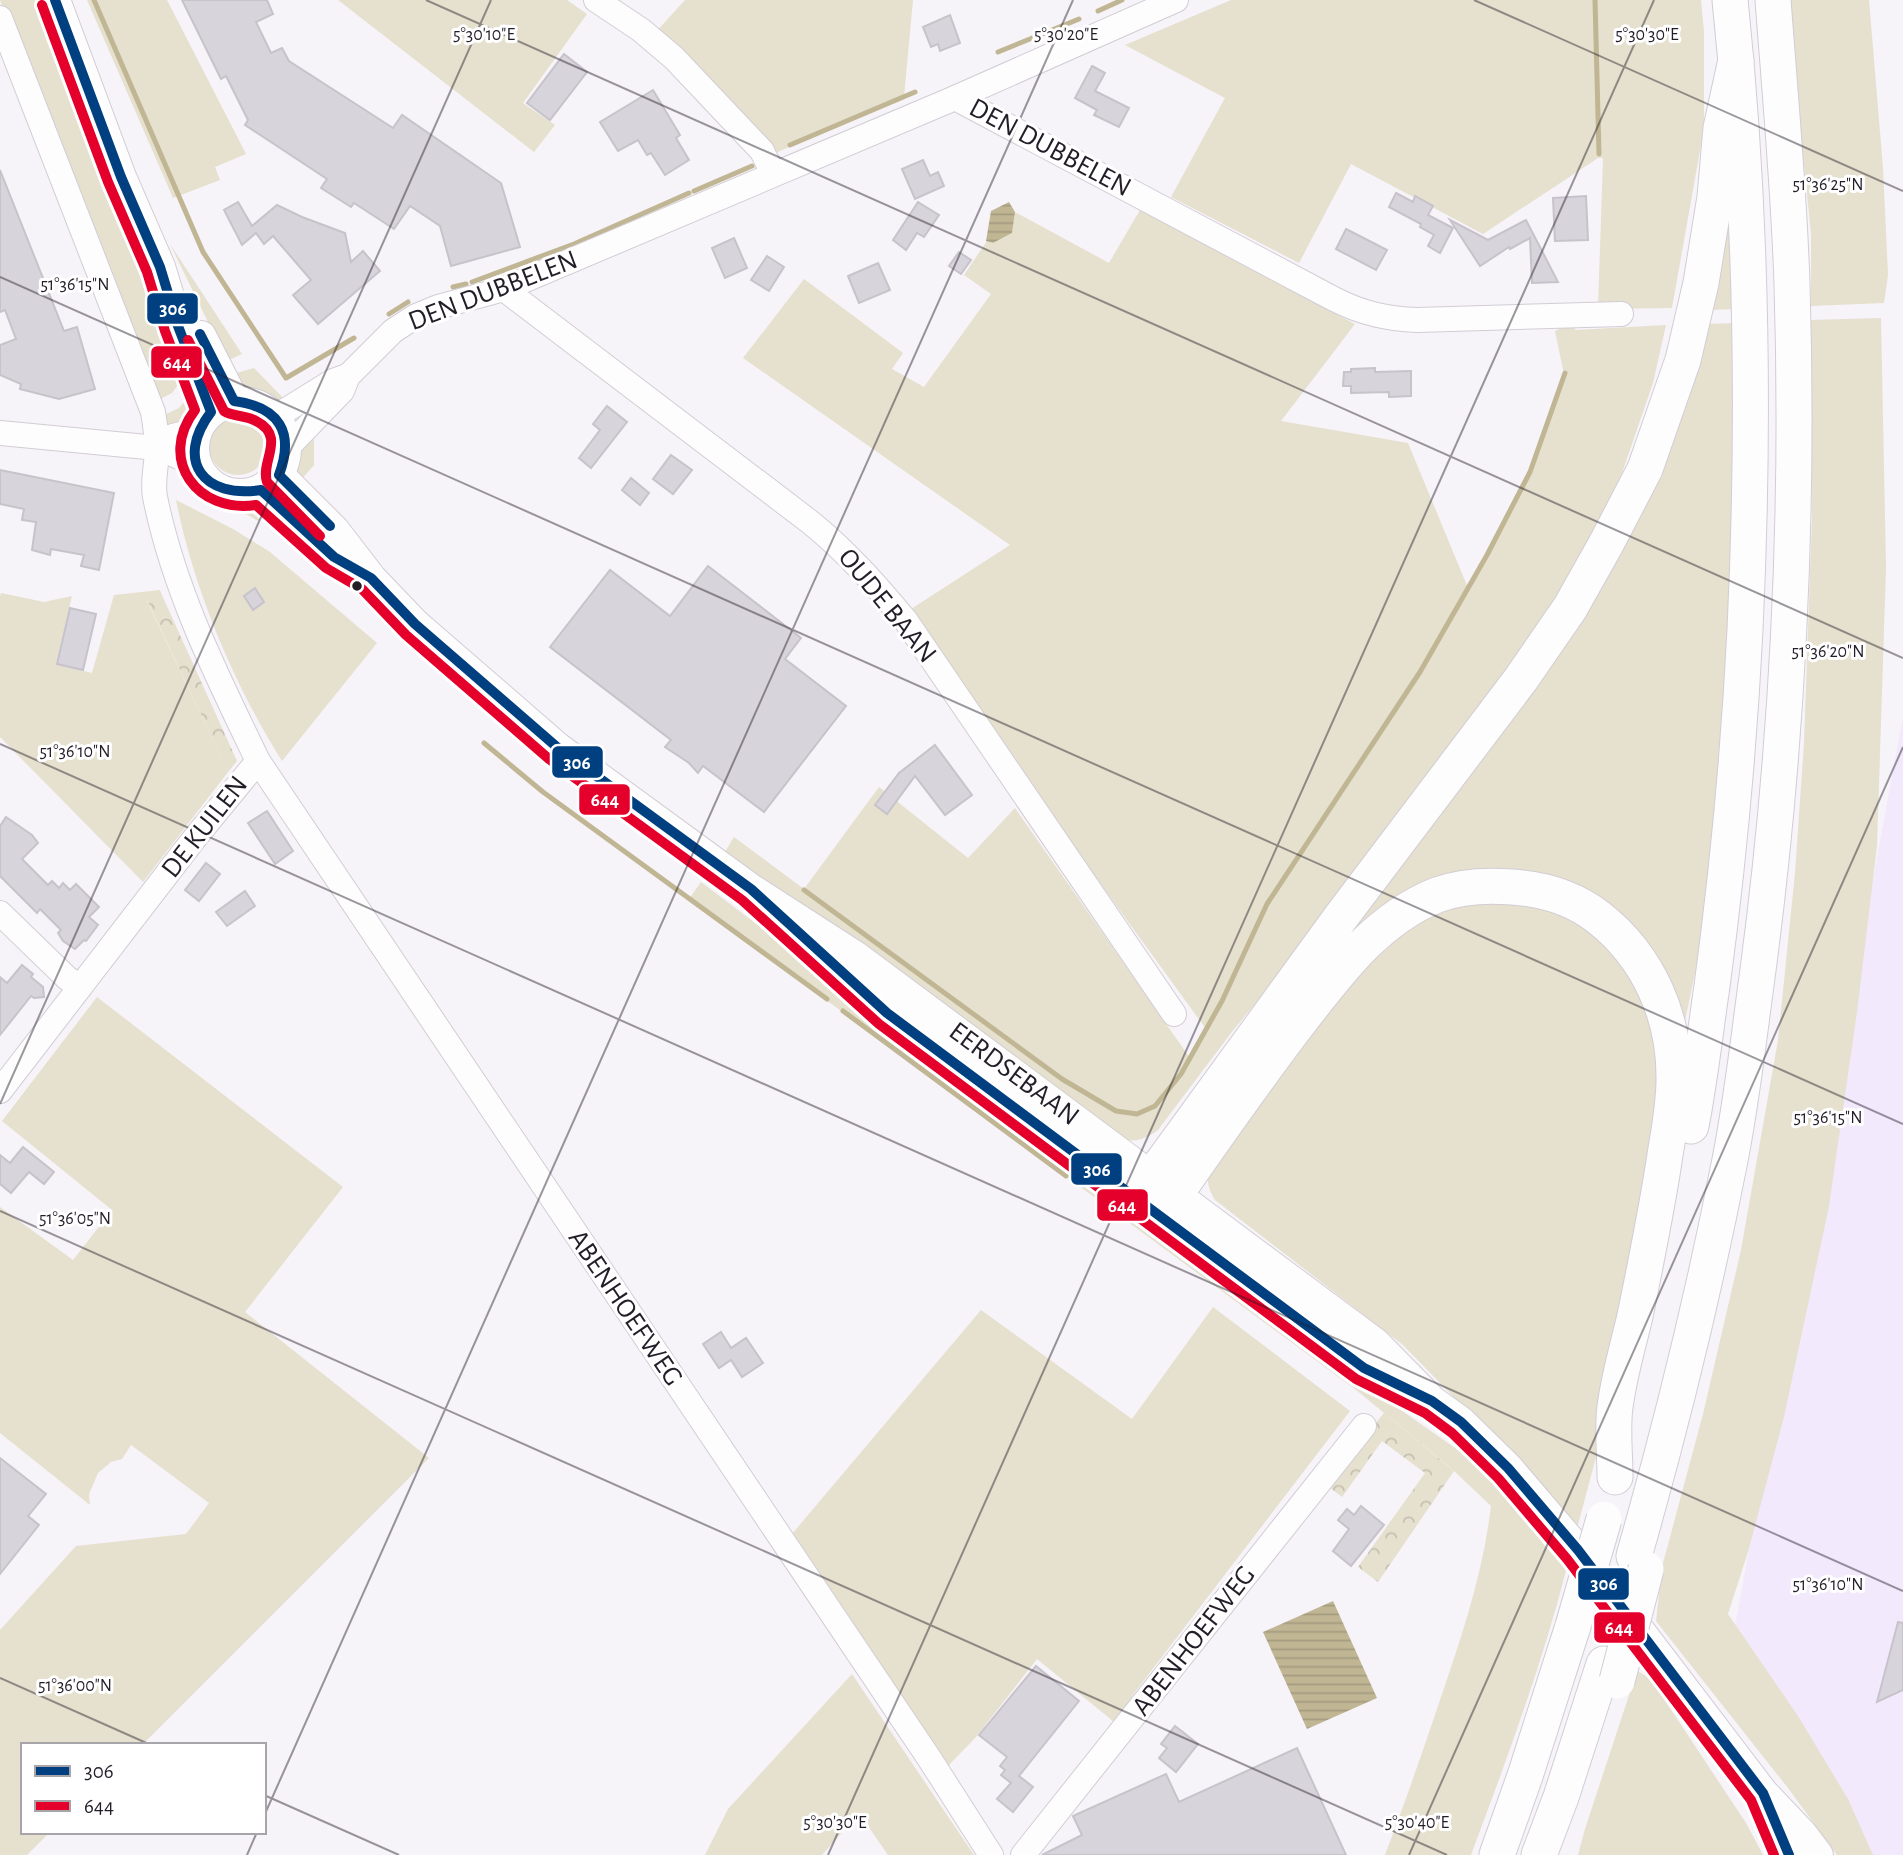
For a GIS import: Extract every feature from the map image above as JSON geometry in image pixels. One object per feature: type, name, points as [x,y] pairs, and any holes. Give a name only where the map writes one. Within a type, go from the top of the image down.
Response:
[{"type":"highway","points":[[1497,1855],[1573,1626],[1604,1519],[1651,1334],[1694,1110],[1723,902],[1741,700],[1750,487],[1751,365],[1749,285],[1730,0]]},
{"type":"highway","points":[[1564,1855],[1640,1563],[1646,1515],[1690,1350],[1730,1162],[1765,918],[1785,713],[1791,571],[1794,363],[1792,281],[1773,0]]},
{"type":"highway","points":[[1158,1193],[1342,917],[1521,679],[1570,608],[1645,468],[1683,360],[1701,283],[1715,197],[1721,128],[1736,60]]},
{"type":"highway","points":[[1158,1193],[1279,1048],[1350,957],[1378,931],[1409,909],[1437,895],[1465,887],[1496,886],[1528,888],[1560,895],[1588,910],[1611,927],[1636,954],[1664,1005],[1675,1079],[1654,1227],[1615,1408],[1615,1477]]},
{"type":"highway","points":[[1539,1855],[1611,1673]]},
{"type":"main road","points":[[55,0],[121,177],[160,267],[178,326],[214,415]]},
{"type":"main road","points":[[249,402],[263,407],[275,417],[284,431],[275,471],[246,494],[215,488],[204,477],[196,464],[193,447],[214,415],[249,402]]},
{"type":"main road","name":"EERDSEBAAN","points":[[275,471],[334,530],[371,578],[415,624],[558,748],[751,890],[887,1013],[1158,1193],[1376,1343],[1432,1401],[1461,1423],[1508,1468],[1578,1550],[1762,1793],[1802,1834],[1818,1855]]},
{"type":"main road","name":"EERDSEBAAN","points":[[1762,1793],[1789,1855]]},
{"type":"street","points":[[596,0],[641,30],[674,58],[762,151],[774,174]]},
{"type":"street","points":[[955,98],[1176,0]]},
{"type":"street","name":"DE KUILEN","points":[[0,18],[153,412],[157,448],[155,494],[177,576],[213,669],[258,761],[0,1091]]},
{"type":"street","name":"DEN DUBBELEN","points":[[275,471],[342,391],[348,376],[406,321],[438,306],[504,289],[955,98],[1362,313],[1417,320],[1621,314]]},
{"type":"street","name":"OUDE BAAN","points":[[504,289],[810,522],[873,581],[912,630],[1174,1014]]},
{"type":"street","name":"DEN DUBBELEN","points":[[275,417],[332,381],[348,376]]},
{"type":"street","points":[[157,448],[173,435],[214,415]]},
{"type":"street","points":[[0,433],[157,448],[196,464]]},
{"type":"street","name":"ABENHOEFWEG","points":[[258,761],[906,1723],[991,1855]]},
{"type":"street","points":[[0,913],[80,988]]},
{"type":"street","name":"ABENHOEFWEG","points":[[1023,1855],[1364,1426]]},
{"type":"shaded area","points":[[1009,202],[1015,212],[1012,233],[993,243],[986,241],[991,211]]},
{"type":"shaded area","points":[[1903,716],[1903,1855],[1842,1855],[1732,1642]]},
{"type":"shaded area","points":[[1333,1601],[1377,1698],[1307,1729],[1263,1632]]},
{"type":"green space","points":[[0,0],[40,0],[190,368],[172,393],[156,401],[37,104]]},
{"type":"green space","points":[[87,0],[167,0],[246,154],[215,167],[220,180],[173,198]]},
{"type":"green space","points":[[338,0],[567,0],[587,14],[523,103],[555,125],[534,152]]},
{"type":"green space","points":[[685,0],[913,0],[904,97],[773,154],[655,33]]},
{"type":"green space","points":[[1231,0],[1701,0],[1704,32],[1704,128],[1672,308],[1598,309],[1603,158],[1598,158],[1483,234],[1351,164],[1299,263],[1171,197],[1225,98],[1125,45]]},
{"type":"green space","points":[[1787,0],[1869,0],[1883,168],[1888,275],[1884,303],[1811,306],[1811,233]]},
{"type":"green space","points":[[1733,147],[1736,309],[1709,310]]},
{"type":"green space","points":[[1140,210],[1355,324],[1281,421],[1408,443],[1468,588],[1528,477],[1550,422],[1564,374],[1555,331],[1570,324],[1576,330],[1666,325],[1653,383],[1622,473],[1588,545],[1539,629],[1338,903],[1231,1033],[1158,1130],[1142,1139],[1129,1140],[1099,1132],[725,852],[734,837],[804,889],[879,787],[968,858],[1015,808],[1190,1058],[1206,1029],[1015,766],[908,611],[1010,545],[743,358],[804,279],[903,353],[892,369],[924,387],[991,294],[964,275],[987,241],[993,243],[1012,233],[1015,212],[1109,263]]},
{"type":"green space","points":[[170,244],[242,354],[227,361]]},
{"type":"green space","points":[[1881,318],[1886,568],[1877,846],[1857,1012],[1829,1206],[1784,1417],[1748,1552],[1728,1614],[1798,1716],[1848,1799],[1873,1855],[1837,1855],[1788,1788],[1656,1621],[1662,1567],[1703,1414],[1741,1250],[1778,1040],[1795,873],[1804,743],[1812,519],[1811,320]]},
{"type":"green space","points":[[1737,323],[1737,448],[1721,848],[1680,1045],[1641,935],[1457,877],[1303,997],[1490,742],[1706,324]]},
{"type":"green space","points":[[254,368],[288,403],[283,405],[270,402],[247,393],[233,374]]},
{"type":"green space","points":[[198,387],[199,409],[188,426],[177,428],[165,424],[162,416],[179,408]]},
{"type":"green space","points":[[232,417],[244,417],[259,425],[267,440],[267,452],[259,467],[244,475],[232,475],[217,467],[209,452],[209,440],[217,425]]},
{"type":"green space","points":[[310,432],[314,441],[314,465],[298,483],[290,470],[294,452]]},
{"type":"green space","points":[[176,500],[233,529],[270,552],[377,643],[282,761],[247,700],[217,635],[193,568]]},
{"type":"green space","points":[[223,501],[253,502],[273,509],[258,521]]},
{"type":"green space","points":[[160,590],[161,593],[147,601],[228,772],[143,882],[0,737],[0,596],[1,593],[44,602],[72,596],[56,664],[92,673],[114,595]]},
{"type":"green space","points":[[161,593],[237,761],[228,772],[147,600]]},
{"type":"green space","points":[[701,882],[1358,1380],[1465,1455],[1499,1488],[1567,1567],[1535,1676],[1471,1855],[1385,1855],[1463,1630],[1483,1556],[1491,1506],[1452,1469],[1355,1389],[689,899]]},
{"type":"green space","points":[[1468,902],[1543,905],[1582,922],[1615,951],[1641,992],[1659,1060],[1661,1135],[1599,1446],[1575,1536],[1511,1456],[1403,1345],[1215,1200],[1208,1184],[1212,1157],[1384,943],[1422,919]]},
{"type":"green space","points":[[97,997],[343,1187],[245,1312],[429,1458],[144,1743],[21,1743],[21,1834],[48,1834],[27,1855],[0,1855],[0,1630],[76,1546],[186,1534],[209,1503],[131,1445],[122,1459],[111,1462],[98,1473],[89,1494],[90,1505],[0,1433],[0,1207],[73,1260],[112,1210],[2,1121]]},
{"type":"green space","points":[[1213,1307],[1350,1411],[1132,1696],[1119,1726],[1037,1659],[976,1737],[947,1767],[792,1534],[981,1310],[1132,1419]]},
{"type":"green space","points":[[1384,1413],[1454,1471],[1378,1582],[1358,1567],[1425,1473],[1382,1441],[1342,1497],[1325,1484]]},
{"type":"green space","points":[[1637,1671],[1650,1678],[1746,1823],[1763,1855],[1578,1855]]},
{"type":"green space","points":[[852,1674],[974,1855],[888,1855],[859,1813],[822,1855],[705,1855],[728,1809]]},
{"type":"building","points":[[182,0],[267,0],[273,14],[256,22],[271,53],[282,48],[289,61],[393,128],[402,115],[501,183],[520,247],[451,266],[440,226],[410,206],[394,229],[354,203],[351,207],[321,188],[327,179],[245,125],[248,120],[226,76],[221,79]]},
{"type":"building","points":[[950,15],[960,43],[940,51],[938,44],[931,47],[923,27]]},
{"type":"building","points":[[564,54],[587,72],[550,120],[527,103]]},
{"type":"building","points":[[1092,66],[1105,73],[1095,91],[1129,108],[1119,127],[1094,115],[1097,110],[1075,98]]},
{"type":"building","points":[[653,90],[680,135],[676,138],[689,160],[665,175],[651,153],[647,155],[638,140],[618,151],[600,122]]},
{"type":"building","points":[[923,160],[930,176],[938,172],[944,186],[915,199],[902,169]]},
{"type":"building","points":[[0,170],[64,331],[77,327],[95,389],[59,399],[20,389],[21,384],[0,375],[0,345],[16,339],[5,310],[0,312]]},
{"type":"building","points":[[1396,193],[1413,202],[1415,196],[1433,206],[1428,215],[1453,228],[1440,253],[1428,246],[1434,235],[1420,227],[1421,224],[1389,207]]},
{"type":"building","points":[[1586,196],[1588,240],[1555,241],[1553,198]]},
{"type":"building","points":[[238,202],[252,226],[277,205],[345,233],[351,262],[363,251],[380,271],[318,324],[293,295],[311,280],[273,236],[264,244],[256,233],[242,245],[224,210]]},
{"type":"building","points":[[918,202],[939,215],[924,237],[917,233],[906,250],[893,240]]},
{"type":"building","points":[[1450,220],[1488,240],[1526,220],[1558,282],[1532,283],[1530,238],[1510,249],[1509,247],[1480,266]]},
{"type":"building","points":[[1346,229],[1387,250],[1376,270],[1336,249]]},
{"type":"building","points":[[734,238],[747,268],[725,278],[712,248]]},
{"type":"building","points":[[959,252],[971,260],[961,274],[949,266]]},
{"type":"building","points":[[767,256],[784,267],[769,291],[751,280]]},
{"type":"building","points":[[878,263],[890,290],[859,303],[848,276]]},
{"type":"building","points":[[1375,368],[1375,372],[1411,371],[1411,396],[1389,397],[1389,392],[1351,393],[1351,386],[1343,386],[1344,372]]},
{"type":"building","points":[[607,406],[627,422],[591,468],[579,458],[600,430],[593,424]]},
{"type":"building","points":[[671,455],[692,470],[673,494],[653,479]]},
{"type":"building","points":[[0,470],[114,493],[99,570],[81,566],[84,555],[51,549],[50,555],[32,550],[36,522],[22,520],[24,509],[0,504]]},
{"type":"building","points":[[631,478],[649,493],[640,505],[622,490]]},
{"type":"building","points":[[708,566],[801,638],[785,659],[846,706],[764,812],[703,766],[698,773],[689,763],[665,747],[671,740],[550,647],[610,570],[670,616]]},
{"type":"building","points":[[255,588],[264,602],[253,610],[244,596]]},
{"type":"building","points":[[70,608],[96,614],[83,670],[57,664]]},
{"type":"building","points":[[935,745],[972,795],[945,815],[915,776],[887,814],[875,805],[899,773]]},
{"type":"building","points":[[267,811],[293,851],[275,864],[248,823]]},
{"type":"building","points":[[6,817],[32,835],[38,843],[22,859],[48,885],[52,881],[59,888],[63,883],[70,890],[76,884],[99,907],[89,917],[98,925],[86,941],[75,949],[63,941],[58,933],[61,930],[40,909],[37,913],[0,876],[0,826]]},
{"type":"building","points":[[206,863],[220,874],[199,901],[185,890]]},
{"type":"building","points":[[245,891],[255,906],[227,926],[216,912]]},
{"type":"building","points":[[22,965],[43,987],[44,997],[31,996],[0,1035],[0,977],[7,983]]},
{"type":"building","points":[[23,1147],[54,1172],[44,1184],[29,1172],[11,1193],[0,1184],[0,1155],[10,1163]]},
{"type":"building","points":[[721,1332],[731,1348],[746,1338],[763,1363],[742,1377],[731,1360],[719,1368],[703,1344]]},
{"type":"building","points":[[0,1458],[46,1494],[28,1516],[39,1525],[0,1574]]},
{"type":"building","points":[[1361,1506],[1384,1525],[1351,1566],[1333,1551],[1349,1529],[1338,1520],[1347,1509],[1354,1515]]},
{"type":"building","points":[[1898,1622],[1903,1623],[1903,1690],[1877,1702]]},
{"type":"building","points":[[1036,1666],[1079,1701],[1019,1776],[1033,1787],[1013,1812],[997,1799],[1011,1783],[1001,1775],[1005,1770],[1000,1766],[1007,1757],[979,1735]]},
{"type":"building","points":[[1175,1726],[1198,1744],[1176,1772],[1159,1758],[1167,1748],[1161,1744]]},
{"type":"building","points":[[1297,1748],[1346,1855],[1042,1855],[1082,1835],[1073,1816],[1166,1774],[1179,1802]]},
{"type":"waterway","points":[[94,0],[203,252],[286,378],[354,338]]},
{"type":"waterway","points":[[1098,11],[1122,0]]},
{"type":"waterway","points":[[1595,0],[1599,154]]},
{"type":"waterway","points":[[998,52],[1079,19]]},
{"type":"waterway","points":[[790,145],[915,92]]},
{"type":"waterway","points":[[694,191],[752,166]]},
{"type":"waterway","points":[[472,282],[574,244],[689,193]]},
{"type":"waterway","points":[[453,287],[466,284]]},
{"type":"waterway","points":[[389,314],[408,302]]},
{"type":"waterway","points":[[804,890],[1062,1079],[1116,1111],[1137,1114],[1155,1106],[1181,1074],[1222,1001],[1267,904],[1420,672],[1487,555],[1530,472],[1565,373]]},
{"type":"waterway","points":[[484,743],[543,792],[827,999]]},
{"type":"waterway","points":[[843,1011],[1066,1176]]},
{"type":"transit line","name":"306","points":[[55,0],[121,177],[160,267],[178,326],[211,412],[200,430],[195,446],[196,461],[201,473],[210,482],[224,489],[261,490],[334,557],[371,578],[415,624],[558,748],[751,889],[887,1013],[1364,1368],[1432,1401],[1461,1422],[1508,1468],[1578,1550],[1763,1793],[1789,1855]]},
{"type":"transit line","name":"644","points":[[42,5],[108,182],[147,272],[165,331],[195,410],[184,429],[180,447],[182,464],[190,480],[201,492],[217,501],[235,506],[256,505],[326,568],[362,589],[406,635],[549,759],[742,900],[879,1024],[1356,1379],[1425,1413],[1452,1433],[1498,1478],[1567,1559],[1751,1800],[1774,1855]]},
{"type":"transit line","name":"306","points":[[200,334],[234,401],[262,409],[279,424],[284,434],[285,446],[279,475],[330,526]]},
{"type":"transit line","name":"644","points":[[188,340],[224,411],[256,421],[270,434],[267,482],[320,536]]}]
